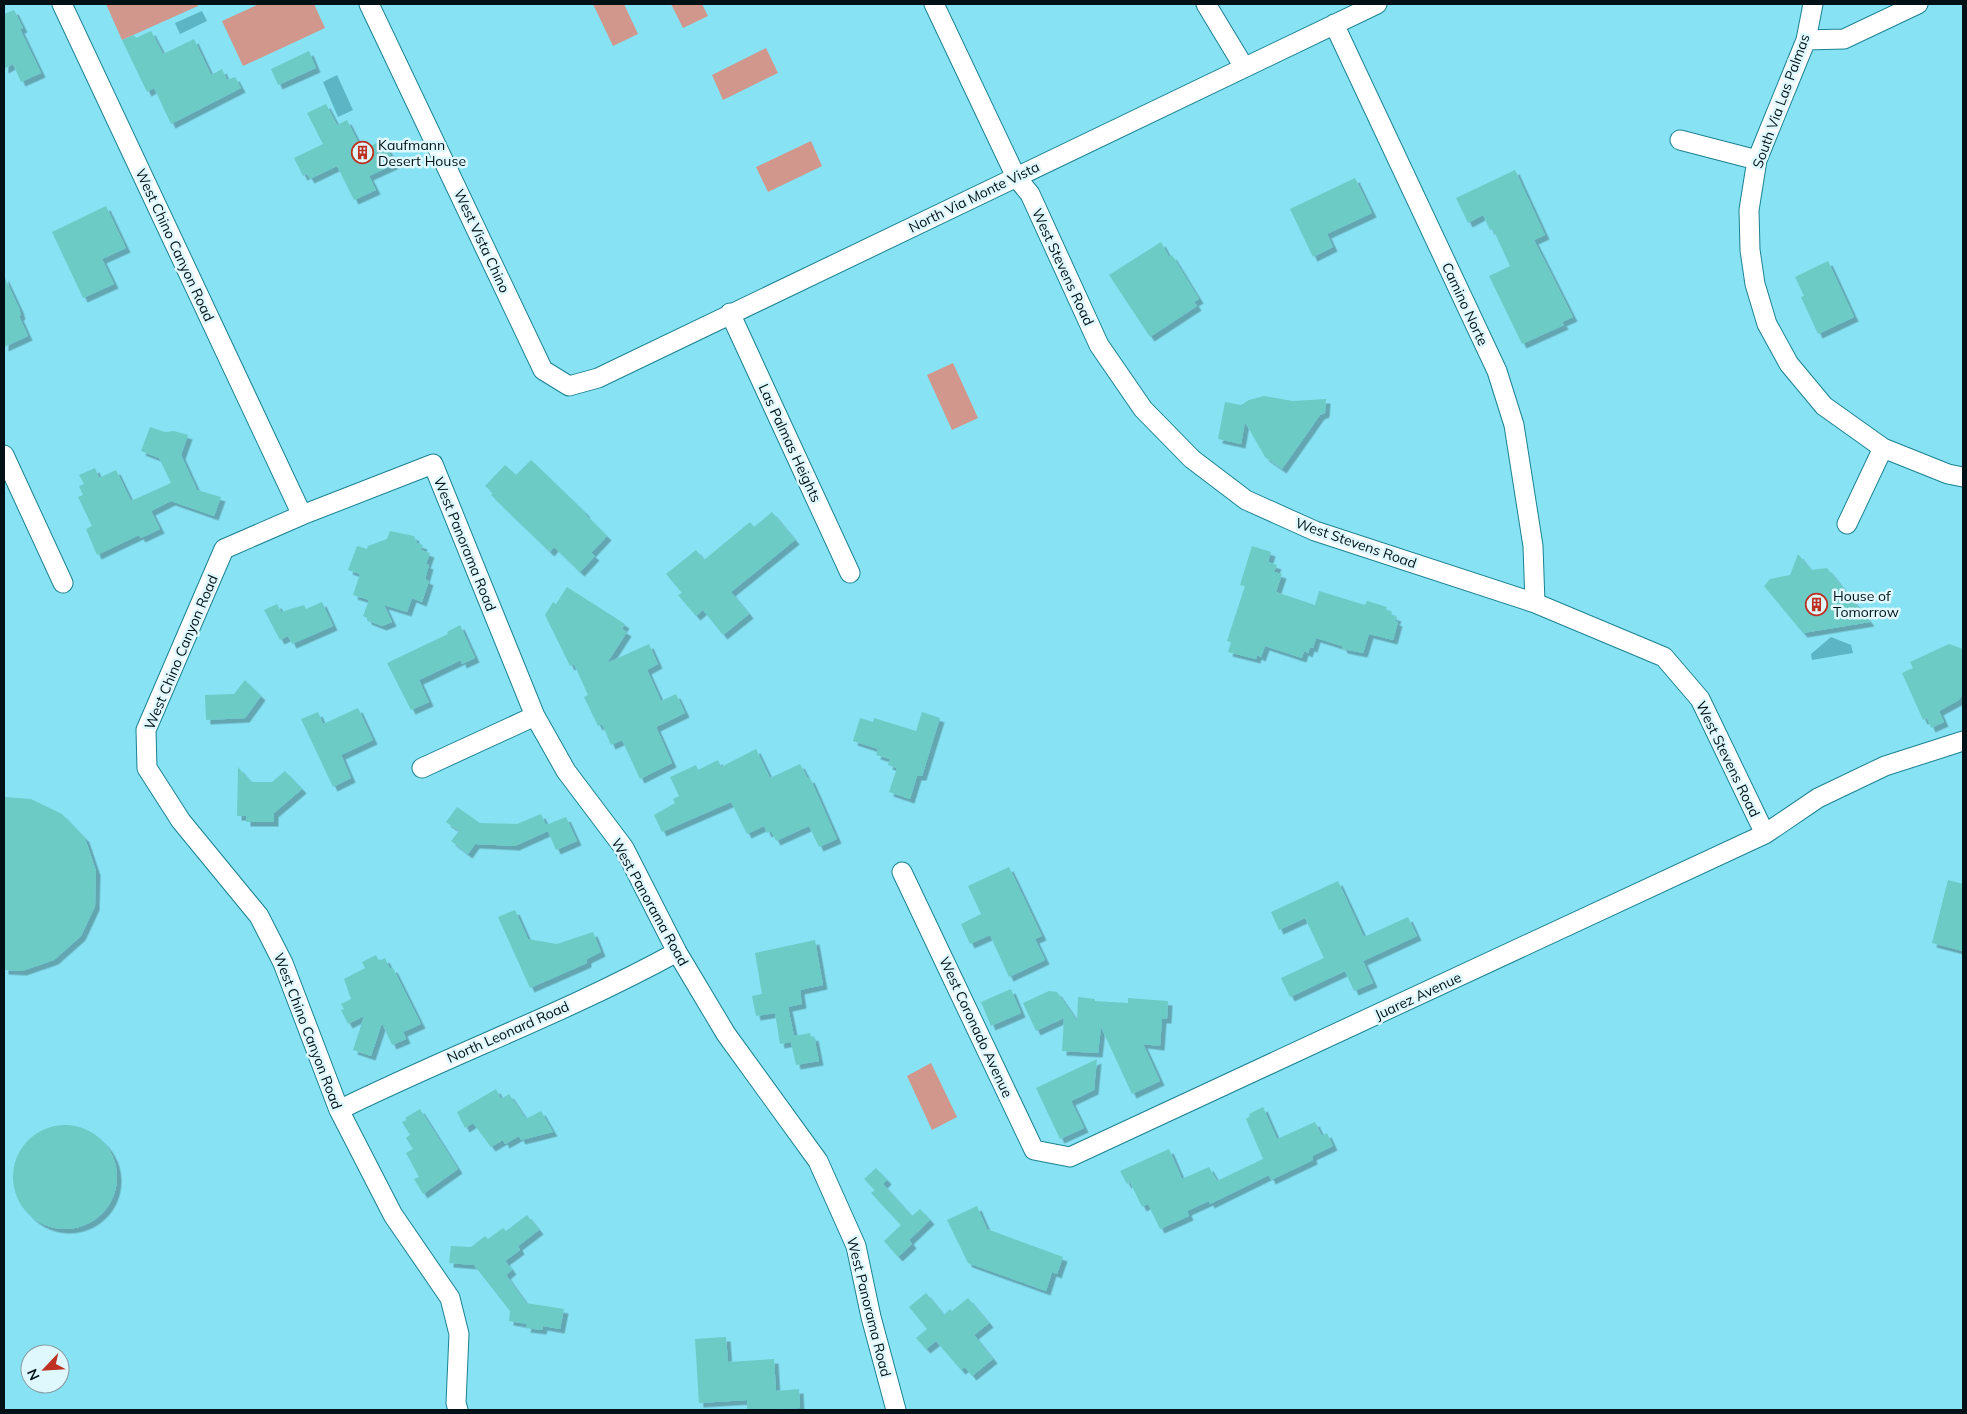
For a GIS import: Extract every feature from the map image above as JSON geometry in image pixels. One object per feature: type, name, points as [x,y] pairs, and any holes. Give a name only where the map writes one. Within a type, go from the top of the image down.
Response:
[{"type":"street","name":"West Chino Canyon Road","points":[[62,4],[302,515],[224,549],[146,730],[147,768],[181,821],[260,916],[283,963],[339,1110],[393,1215],[450,1298],[459,1334],[456,1403],[458,1410]]},
{"type":"street","name":"West Vista Chino","points":[[369,4],[543,370],[569,386]]},
{"type":"street","name":"West Stevens Road","points":[[934,4],[1016,177],[1030,194],[1099,345],[1143,409],[1192,459],[1246,500],[1315,531],[1535,603],[1664,657],[1700,699],[1765,834]]},
{"type":"street","points":[[1206,4],[1244,67]]},
{"type":"street","name":"North Via Monte Vista","points":[[569,386],[598,378],[1377,4]]},
{"type":"street","name":"South Via Las Palmas","points":[[1813,4],[1806,40],[1757,160],[1749,210],[1750,250],[1755,284],[1767,324],[1790,364],[1824,406],[1883,448],[1948,474],[1963,477]]},
{"type":"street","points":[[1806,40],[1844,39],[1918,4]]},
{"type":"street","name":"Camino Norte","points":[[1334,24],[1497,371],[1514,425],[1533,546],[1535,603]]},
{"type":"street","points":[[1680,140],[1757,160]]},
{"type":"street","name":"Las Palmas Heights","points":[[730,313],[850,573]]},
{"type":"street","points":[[1846,524],[1883,448]]},
{"type":"street","points":[[4,455],[63,583]]},
{"type":"street","name":"West Panorama Road","points":[[302,515],[433,464],[535,716],[566,771],[624,848],[677,952],[726,1034],[818,1161],[856,1246],[871,1318],[896,1410]]},
{"type":"street","points":[[422,768],[535,716]]},
{"type":"street","name":"Juarez Avenue","points":[[1070,1157],[1765,834],[1818,798],[1885,766],[1963,741]]},
{"type":"street","name":"West Coronado Avenue","points":[[902,872],[1034,1150],[1070,1157]]},
{"type":"street","name":"North Leonard Road","points":[[339,1110],[406,1077],[626,980],[677,952]]},
{"type":"shaded area","points":[[106,4],[197,4],[198,6],[122,40]]},
{"type":"shaded area","points":[[259,4],[314,4],[325,28],[243,66],[222,21]]},
{"type":"shaded area","points":[[593,4],[624,4],[638,34],[613,46]]},
{"type":"shaded area","points":[[671,4],[702,4],[708,16],[683,28]]},
{"type":"shaded area","points":[[766,48],[778,73],[723,100],[712,75]]},
{"type":"shaded area","points":[[811,141],[822,166],[768,192],[756,167]]},
{"type":"shaded area","points":[[953,363],[978,418],[952,430],[927,375]]},
{"type":"shaded area","points":[[931,1063],[957,1117],[932,1130],[907,1076]]},
{"type":"water","points":[[202,11],[207,21],[180,34],[175,23]]},
{"type":"water","points":[[337,75],[353,110],[338,117],[323,82]]},
{"type":"water","points":[[1831,637],[1851,645],[1853,653],[1812,660],[1811,654]]},
{"type":"building","points":[[14,10],[23,28],[20,29],[41,73],[21,82],[13,64],[4,69],[4,14]]},
{"type":"building","points":[[151,31],[163,54],[194,39],[211,75],[222,69],[227,80],[235,77],[241,88],[171,124],[154,88],[147,92],[122,40],[134,35],[136,38]]},
{"type":"building","points":[[309,51],[316,68],[278,85],[271,69]]},
{"type":"building","name":"Kaufmann Desert House","points":[[326,104],[337,125],[347,120],[362,150],[383,140],[395,164],[369,176],[376,190],[354,200],[337,166],[310,179],[307,174],[303,176],[294,158],[323,144],[307,113]]},
{"type":"building","points":[[1515,170],[1545,235],[1534,240],[1573,317],[1562,322],[1564,325],[1522,344],[1489,276],[1510,266],[1493,229],[1490,230],[1483,215],[1468,223],[1456,198]]},
{"type":"building","points":[[1355,178],[1372,213],[1327,234],[1333,247],[1313,257],[1290,209]]},
{"type":"building","points":[[106,206],[126,248],[102,259],[114,284],[83,298],[52,232]]},
{"type":"building","points":[[1161,242],[1169,257],[1172,255],[1199,299],[1194,302],[1197,306],[1150,337],[1109,275]]},
{"type":"building","points":[[1828,261],[1854,317],[1818,334],[1801,297],[1804,296],[1795,277]]},
{"type":"building","points":[[4,276],[19,308],[21,315],[19,316],[28,336],[4,347]]},
{"type":"building","points":[[1264,396],[1293,401],[1326,399],[1325,413],[1320,415],[1282,469],[1265,457],[1245,422],[1241,444],[1218,439],[1225,402],[1241,405],[1249,400]]},
{"type":"building","points":[[150,427],[165,432],[174,431],[188,435],[181,455],[197,490],[221,497],[214,516],[171,501],[151,511],[160,529],[141,538],[139,535],[97,555],[86,529],[92,526],[78,497],[83,495],[79,486],[84,484],[79,475],[95,468],[99,478],[116,470],[131,501],[171,483],[159,458],[141,451]]},
{"type":"building","points":[[531,460],[607,536],[591,553],[595,556],[580,572],[554,547],[550,552],[491,495],[493,493],[485,486],[505,465],[516,475]]},
{"type":"building","points":[[772,512],[795,540],[731,592],[749,614],[723,635],[703,610],[696,616],[678,595],[682,593],[666,574],[696,550],[704,560],[750,522],[754,527]]},
{"type":"building","points":[[390,531],[414,536],[417,543],[423,545],[421,550],[430,553],[426,564],[429,565],[425,579],[429,581],[422,602],[412,598],[407,612],[384,605],[392,622],[382,626],[367,620],[363,616],[369,600],[353,595],[360,574],[348,570],[357,546],[367,549],[368,546],[387,539]]},
{"type":"building","points":[[1252,546],[1271,552],[1268,562],[1277,565],[1274,572],[1282,574],[1276,592],[1315,605],[1319,591],[1365,605],[1367,601],[1387,607],[1386,610],[1392,612],[1391,615],[1397,617],[1395,621],[1398,622],[1393,640],[1369,634],[1363,653],[1343,649],[1342,646],[1316,638],[1313,648],[1310,647],[1308,653],[1304,651],[1302,658],[1265,646],[1261,657],[1257,655],[1256,659],[1228,652],[1231,642],[1227,641],[1245,586],[1240,585]]},
{"type":"building","name":"House of Tomorrow","points":[[1798,554],[1811,570],[1827,568],[1870,622],[1803,633],[1764,586],[1770,579],[1790,575]]},
{"type":"building","points":[[567,587],[625,624],[622,629],[627,632],[607,663],[649,644],[658,664],[647,670],[661,701],[676,694],[685,713],[656,727],[672,763],[640,779],[622,740],[611,745],[602,724],[598,726],[584,697],[588,695],[574,664],[570,666],[545,615],[553,602],[556,604]]},
{"type":"building","points":[[322,602],[333,626],[292,644],[288,636],[280,640],[264,610],[277,604],[281,612],[304,605],[306,609]]},
{"type":"building","points":[[460,625],[475,658],[462,664],[461,660],[419,680],[429,702],[411,710],[387,663],[448,634],[447,632]]},
{"type":"building","points":[[1949,644],[1963,649],[1963,693],[1959,700],[1939,711],[1944,722],[1931,728],[1927,718],[1923,720],[1902,673],[1913,668],[1910,662]]},
{"type":"building","points":[[245,680],[261,696],[245,718],[206,720],[205,695],[234,694]]},
{"type":"building","points":[[358,708],[373,740],[341,755],[351,778],[333,787],[301,719],[318,712],[323,724]]},
{"type":"building","points":[[922,712],[940,718],[922,776],[917,776],[910,799],[889,792],[897,768],[888,765],[890,759],[876,755],[878,749],[853,741],[860,718],[873,722],[874,718],[916,731]]},
{"type":"building","points":[[756,749],[770,778],[800,764],[808,779],[810,778],[837,839],[819,847],[809,826],[776,841],[771,831],[767,833],[764,826],[747,834],[731,802],[662,832],[654,815],[675,803],[673,799],[679,796],[670,777],[696,765],[698,770],[718,760],[721,767]]},
{"type":"building","points":[[238,767],[251,782],[272,782],[285,771],[302,789],[274,813],[274,822],[246,822],[246,816],[237,816]]},
{"type":"building","points":[[4,797],[31,799],[62,814],[85,838],[96,871],[95,906],[81,936],[54,960],[22,971],[4,970]]},
{"type":"building","points":[[457,807],[480,823],[517,824],[541,814],[546,825],[566,817],[577,841],[556,850],[548,831],[515,846],[475,844],[468,854],[451,841],[459,831],[446,822]]},
{"type":"building","points":[[1009,867],[1042,936],[1035,939],[1045,960],[1009,977],[990,935],[970,944],[961,924],[981,914],[968,886]]},
{"type":"building","points":[[1948,880],[1963,884],[1963,951],[1932,943]]},
{"type":"building","points":[[1338,881],[1364,937],[1408,917],[1417,936],[1363,961],[1373,983],[1354,991],[1345,971],[1290,997],[1281,978],[1324,958],[1305,918],[1279,930],[1271,912]]},
{"type":"building","points":[[515,910],[528,939],[557,944],[593,932],[601,952],[587,959],[587,963],[530,988],[498,917]]},
{"type":"building","points":[[815,940],[823,985],[800,990],[802,1004],[788,1007],[794,1036],[810,1033],[811,1037],[814,1036],[819,1061],[796,1065],[791,1042],[780,1044],[775,1013],[756,1016],[752,996],[762,994],[755,953]]},
{"type":"building","points":[[376,955],[379,961],[385,958],[390,969],[393,968],[421,1024],[403,1032],[406,1039],[392,1045],[382,1023],[371,1056],[353,1050],[364,1016],[348,1024],[341,1010],[344,1009],[341,1004],[351,999],[344,979],[365,968],[362,962]]},
{"type":"building","points":[[1011,989],[1021,1013],[991,1026],[981,1002]]},
{"type":"building","points":[[1049,991],[1057,992],[1077,1021],[1078,997],[1095,999],[1095,1001],[1128,1003],[1128,998],[1168,1001],[1167,1019],[1162,1019],[1160,1046],[1143,1044],[1160,1081],[1132,1094],[1101,1027],[1098,1053],[1062,1051],[1064,1018],[1036,1031],[1023,1003]]},
{"type":"building","points":[[1097,1059],[1094,1090],[1071,1101],[1084,1128],[1060,1139],[1036,1088]]},
{"type":"building","points":[[496,1089],[501,1099],[509,1094],[526,1119],[541,1111],[553,1132],[521,1140],[519,1136],[505,1144],[503,1140],[491,1147],[473,1123],[465,1128],[457,1112]]},
{"type":"building","points":[[1263,1107],[1277,1139],[1315,1122],[1322,1136],[1327,1133],[1333,1146],[1312,1156],[1313,1160],[1271,1180],[1269,1175],[1210,1204],[1209,1201],[1187,1211],[1189,1216],[1160,1229],[1148,1204],[1142,1207],[1130,1182],[1127,1184],[1120,1171],[1169,1149],[1182,1179],[1209,1167],[1217,1181],[1263,1159],[1246,1119],[1250,1116],[1249,1114]]},
{"type":"building","points":[[420,1109],[458,1169],[423,1194],[414,1179],[419,1177],[406,1153],[413,1149],[406,1138],[410,1135],[402,1122]]},
{"type":"building","points":[[65,1125],[85,1129],[102,1140],[113,1157],[117,1177],[113,1197],[102,1214],[85,1225],[65,1229],[45,1225],[28,1214],[17,1197],[13,1177],[17,1157],[28,1140],[45,1129]]},
{"type":"building","points":[[876,1168],[887,1180],[883,1184],[912,1216],[920,1209],[930,1220],[909,1240],[912,1244],[898,1257],[884,1241],[901,1225],[871,1193],[875,1190],[864,1179]]},
{"type":"building","points":[[977,1206],[987,1229],[1063,1257],[1057,1274],[1052,1272],[1046,1291],[968,1263],[947,1220]]},
{"type":"building","points":[[527,1215],[539,1230],[518,1246],[520,1250],[505,1261],[512,1270],[506,1275],[526,1303],[564,1309],[560,1329],[543,1326],[542,1330],[526,1328],[527,1324],[509,1321],[510,1311],[474,1265],[449,1263],[451,1246],[471,1247],[485,1236],[488,1239],[503,1228],[506,1231]]},
{"type":"building","points":[[926,1293],[944,1315],[968,1298],[989,1323],[974,1335],[993,1359],[972,1376],[965,1367],[961,1370],[936,1341],[926,1349],[916,1338],[927,1329],[909,1307]]},
{"type":"building","points":[[726,1337],[728,1362],[774,1359],[776,1391],[799,1389],[800,1408],[747,1410],[747,1400],[699,1403],[695,1339]]},
{"type":"place","name":"Kaufmann Desert House","points":[[362,153]]},
{"type":"place","name":"House of Tomorrow","points":[[1817,604]]}]
